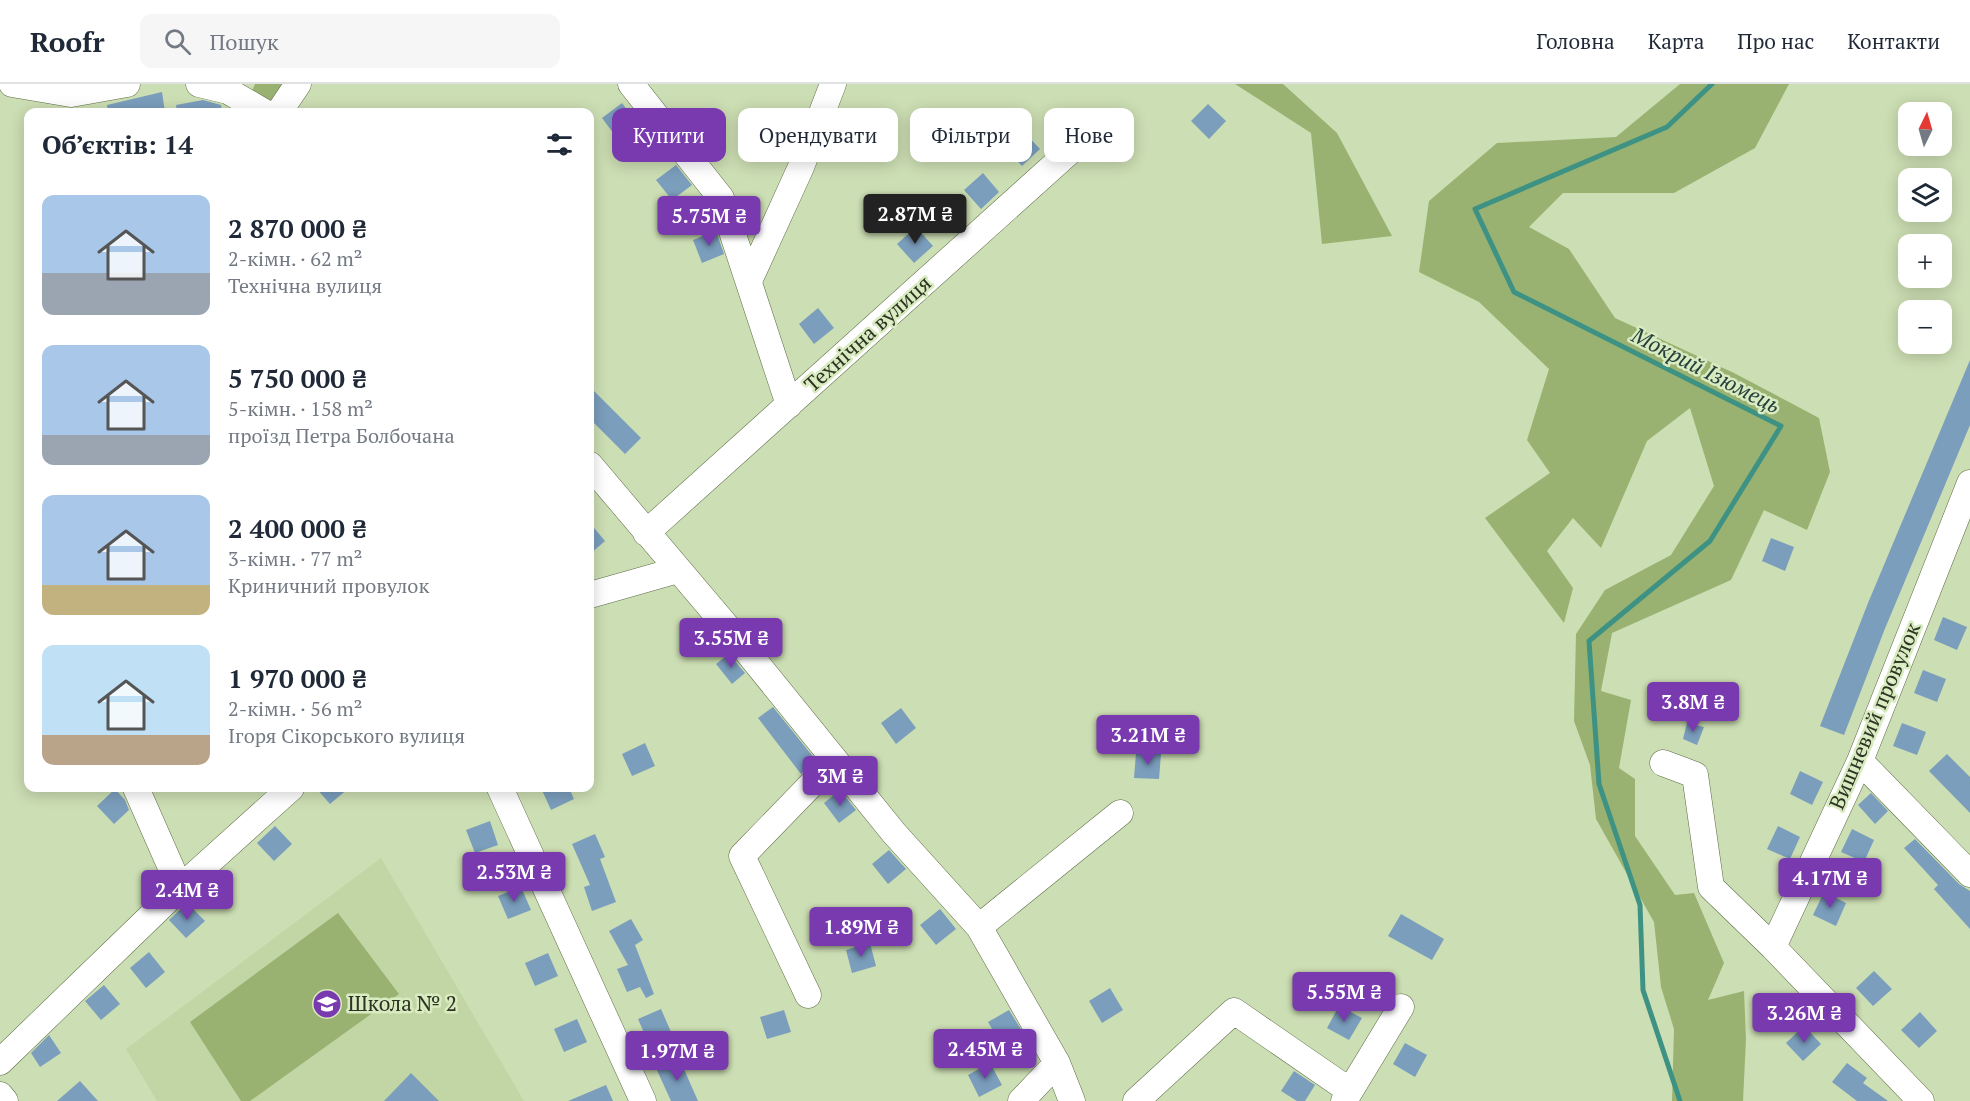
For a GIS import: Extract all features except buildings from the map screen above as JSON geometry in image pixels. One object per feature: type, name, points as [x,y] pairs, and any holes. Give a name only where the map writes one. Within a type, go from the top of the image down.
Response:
[{"type":"street","points":[[12,84],[70,94],[127,84]]},
{"type":"street","points":[[199,84],[228,91],[257,108]]},
{"type":"street","points":[[282,108],[298,84]]},
{"type":"street","points":[[631,84],[721,198],[789,405]]},
{"type":"street","points":[[749,282],[801,167],[833,84]]},
{"type":"street","name":"Технічна вулиця","points":[[646,533],[1059,162]]},
{"type":"street","points":[[594,470],[728,628],[894,833],[979,927],[1058,1063],[1072,1101]]},
{"type":"street","name":"Вишневий провулок","points":[[1773,947],[1860,761],[1970,483]]},
{"type":"street","points":[[594,594],[678,570]]},
{"type":"street","points":[[808,994],[742,856],[835,760]]},
{"type":"street","points":[[1860,761],[1970,874]]},
{"type":"street","points":[[1663,763],[1695,776],[1711,887],[1773,947],[1921,1101]]},
{"type":"street","points":[[138,792],[180,888]]},
{"type":"street","points":[[0,1062],[180,888],[287,792]]},
{"type":"street","points":[[502,792],[643,1101]]},
{"type":"street","points":[[979,927],[1120,813]]},
{"type":"street","points":[[1136,1101],[1234,1011],[1347,1096],[1401,1007]]},
{"type":"street","points":[[1021,1101],[1058,1063]]},
{"type":"street","points":[[0,1095],[5,1101]]},
{"type":"shaded area","points":[[255,84],[283,84],[272,102],[252,91]]},
{"type":"shaded area","points":[[1235,84],[1283,84],[1337,133],[1392,236],[1322,244],[1311,133]]},
{"type":"shaded area","points":[[1680,84],[1789,84],[1755,148],[1674,193],[1563,193],[1529,227],[1569,249],[1615,318],[1734,373],[1819,418],[1830,472],[1807,530],[1764,510],[1731,580],[1612,633],[1601,691],[1631,700],[1619,768],[1635,779],[1635,836],[1675,895],[1694,893],[1724,963],[1708,1000],[1744,991],[1746,1039],[1743,1101],[1672,1101],[1674,1029],[1661,987],[1654,922],[1596,819],[1590,765],[1574,721],[1576,634],[1605,590],[1671,555],[1714,486],[1690,408],[1647,441],[1601,548],[1573,518],[1547,551],[1573,588],[1564,623],[1485,518],[1550,473],[1527,440],[1549,369],[1479,302],[1419,272],[1429,201],[1497,143],[1616,137]]},
{"type":"shaded area","name":"Школа № 2","points":[[381,858],[524,1101],[157,1101],[126,1049]]},
{"type":"shaded area","points":[[338,913],[399,994],[250,1101],[241,1101],[190,1022]]},
{"type":"waterway","name":"Мокрий Ізюмець","points":[[1680,1101],[1643,990],[1640,905],[1599,784],[1589,641],[1710,541],[1781,426],[1514,292],[1475,209],[1667,127],[1712,84]]},
{"type":"place","name":"Школа № 2","points":[[327,1004]]}]
